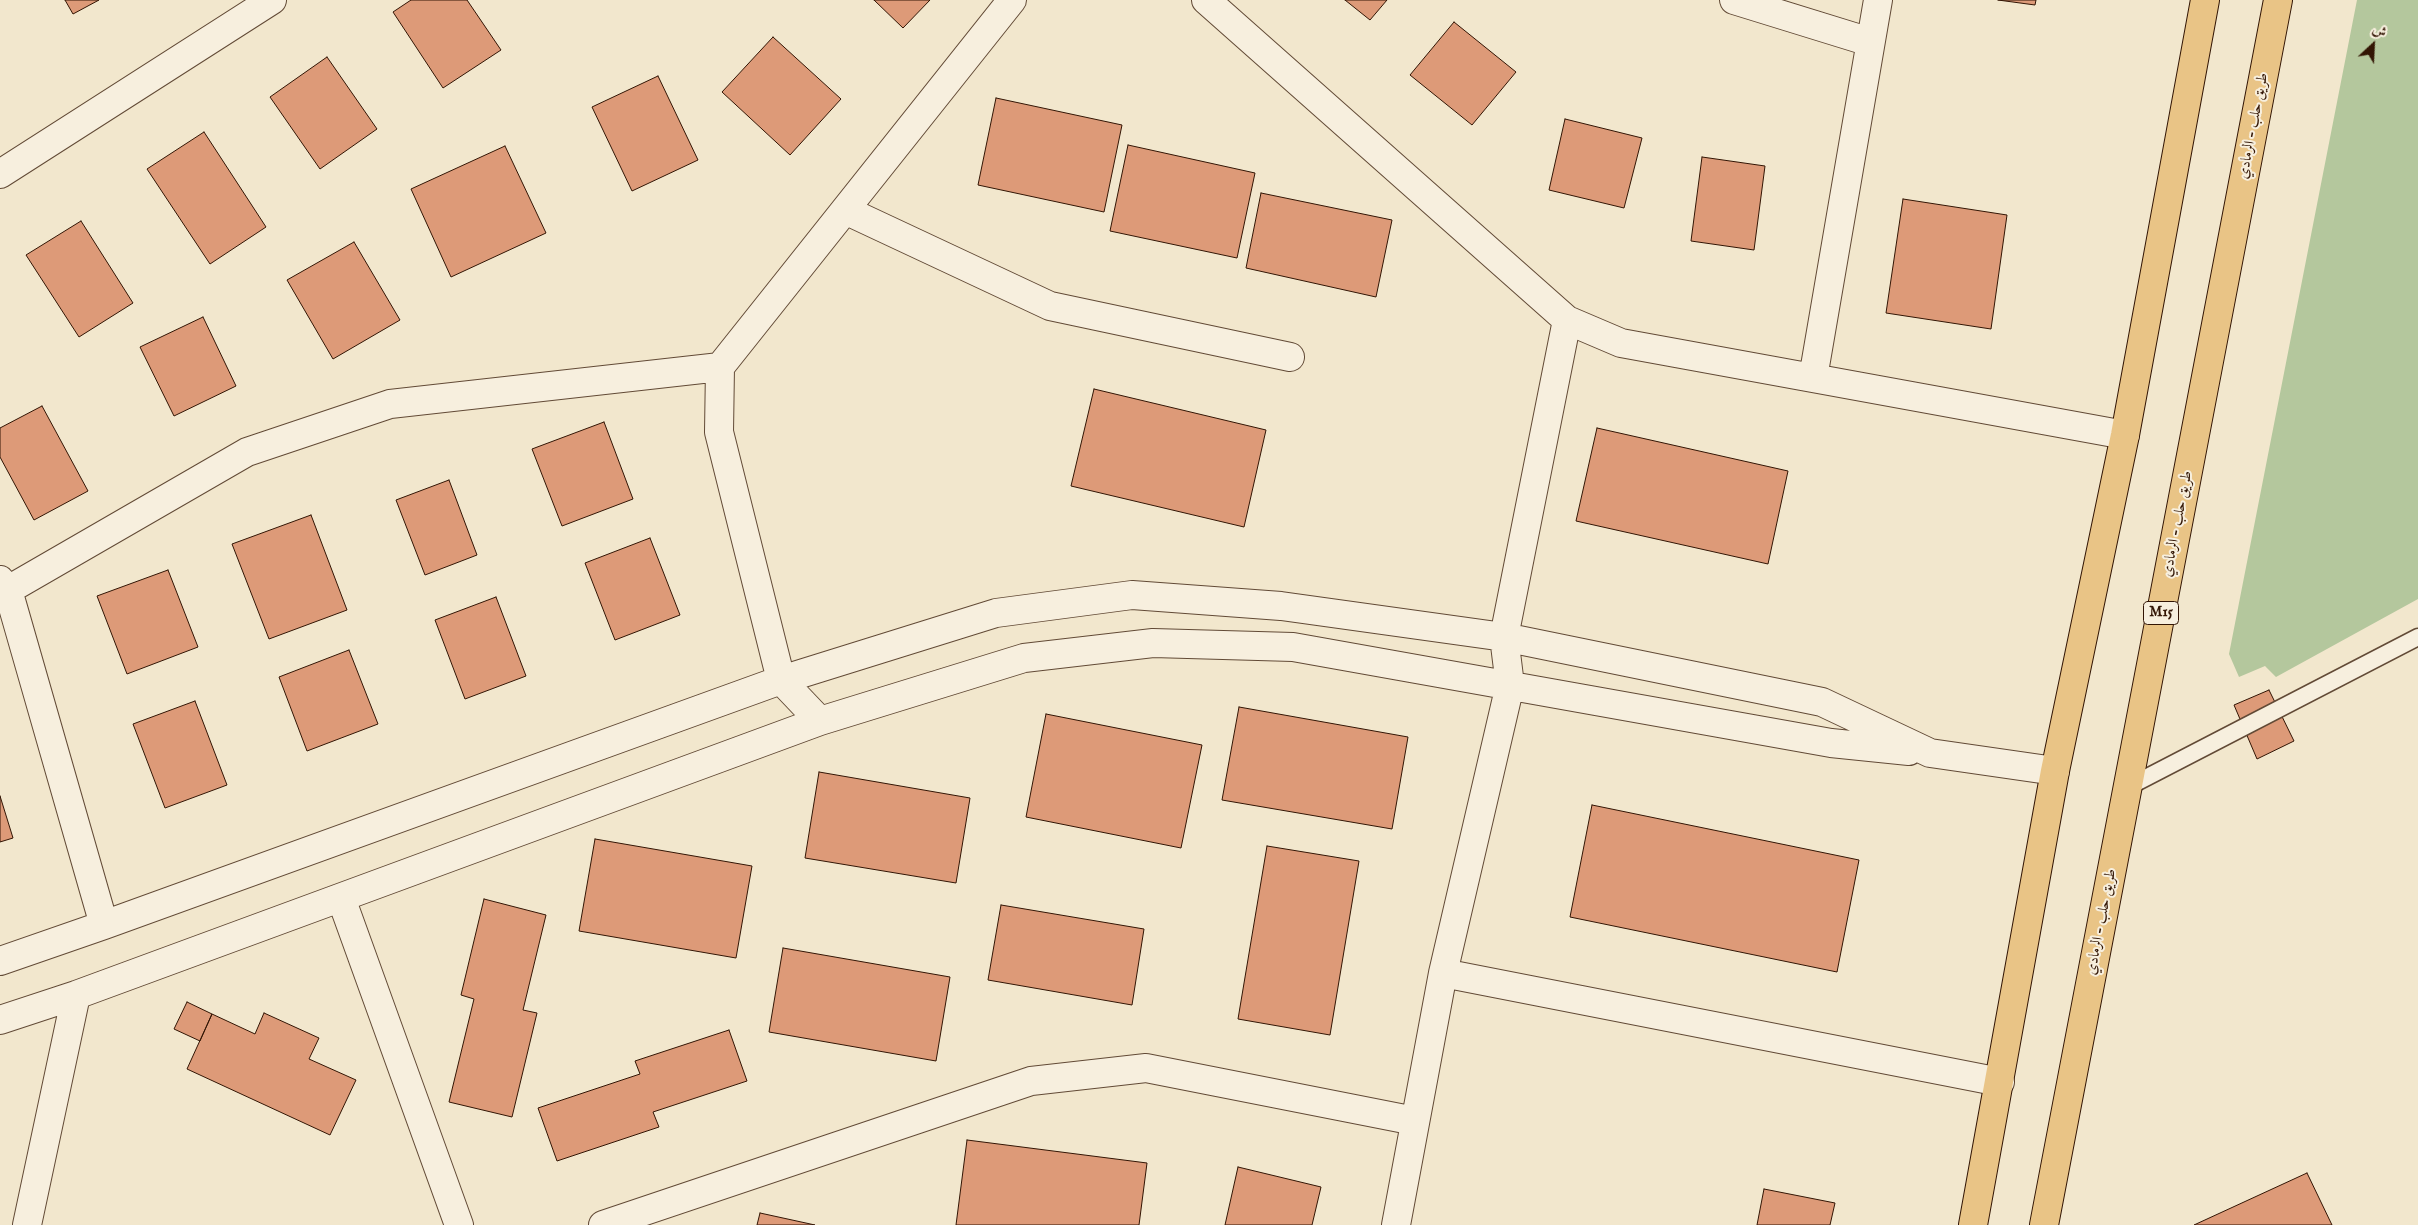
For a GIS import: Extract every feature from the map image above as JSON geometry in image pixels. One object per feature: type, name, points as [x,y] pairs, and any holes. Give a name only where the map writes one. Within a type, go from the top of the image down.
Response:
[{"type":"highway","points":[[1973,1225],[2055,770],[2125,435],[2205,0]]},
{"type":"highway","name":"طريق حلب - الرمادي","points":[[2044,1225],[2278,0]]},
{"type":"street","points":[[0,174],[272,0]]},
{"type":"street","points":[[820,721],[781,680],[719,432],[720,367],[1012,0]]},
{"type":"street","points":[[1206,0],[1567,320],[1621,343],[2125,435]]},
{"type":"street","points":[[1734,0],[1870,42]]},
{"type":"street","points":[[1813,378],[1878,0]]},
{"type":"street","points":[[845,210],[1050,306],[1290,357]]},
{"type":"street","points":[[1396,1225],[1443,973],[1510,685],[1504,637],[1567,320]]},
{"type":"street","points":[[104,925],[4,585],[247,452],[390,404],[720,367]]},
{"type":"street","points":[[0,960],[104,925],[781,680],[996,613],[1132,595],[1281,606],[1504,637],[1822,702],[1930,753]]},
{"type":"street","points":[[0,1020],[341,898],[820,721],[1024,658],[1154,643],[1293,647],[1831,743],[1930,753],[2055,770]]},
{"type":"street","points":[[341,898],[459,1225]]},
{"type":"street","points":[[1443,973],[2000,1082]]},
{"type":"street","points":[[27,1225],[76,994]]},
{"type":"street","points":[[603,1225],[1030,1081],[1146,1068],[1415,1121]]},
{"type":"lane","points":[[2128,788],[2418,637]]},
{"type":"green space","points":[[2357,0],[2418,0],[2418,599],[2276,677],[2265,666],[2239,677],[2229,654]]},
{"type":"building","points":[[65,0],[99,0],[73,14]]},
{"type":"building","points":[[411,0],[467,0],[501,50],[443,88],[393,12]]},
{"type":"building","points":[[874,0],[930,0],[903,28]]},
{"type":"building","points":[[1345,0],[1387,0],[1370,20]]},
{"type":"building","points":[[1998,0],[2036,0],[2035,5]]},
{"type":"building","points":[[1454,22],[1516,72],[1472,125],[1410,75]]},
{"type":"building","points":[[773,37],[841,99],[790,155],[722,92]]},
{"type":"building","points":[[327,57],[377,129],[320,169],[270,97]]},
{"type":"building","points":[[658,76],[698,160],[632,191],[592,107]]},
{"type":"building","points":[[996,98],[1122,125],[1104,212],[978,185]]},
{"type":"building","points":[[1565,119],[1642,138],[1624,208],[1549,190]]},
{"type":"building","points":[[204,132],[266,227],[210,264],[147,169]]},
{"type":"building","points":[[1128,145],[1255,173],[1237,258],[1110,231]]},
{"type":"building","points":[[505,146],[546,233],[451,277],[411,189]]},
{"type":"building","points":[[1702,157],[1765,166],[1754,250],[1691,241]]},
{"type":"building","points":[[1261,193],[1392,220],[1376,297],[1246,268]]},
{"type":"building","points":[[1903,199],[2007,215],[1991,329],[1886,313]]},
{"type":"building","points":[[81,221],[133,303],[79,337],[26,255]]},
{"type":"building","points":[[354,242],[400,320],[333,359],[287,280]]},
{"type":"building","points":[[203,317],[236,386],[174,416],[140,347]]},
{"type":"building","points":[[1094,389],[1266,430],[1244,527],[1071,486]]},
{"type":"building","points":[[42,406],[88,491],[34,520],[0,457],[0,428]]},
{"type":"building","points":[[604,422],[633,499],[562,526],[532,449]]},
{"type":"building","points":[[1597,428],[1788,471],[1768,564],[1576,521]]},
{"type":"building","points":[[449,480],[477,555],[425,575],[396,500]]},
{"type":"building","points":[[311,515],[347,610],[269,639],[232,544]]},
{"type":"building","points":[[650,538],[680,615],[615,640],[585,563]]},
{"type":"building","points":[[168,570],[198,647],[127,674],[97,596]]},
{"type":"building","points":[[496,597],[526,676],[465,699],[435,620]]},
{"type":"building","points":[[349,650],[378,724],[307,751],[279,677]]},
{"type":"building","points":[[2269,690],[2294,741],[2257,759],[2234,705]]},
{"type":"building","points":[[195,701],[227,785],[165,808],[133,724]]},
{"type":"building","points":[[1239,707],[1408,737],[1392,829],[1222,800]]},
{"type":"building","points":[[1046,714],[1202,745],[1181,848],[1026,817]]},
{"type":"building","points":[[819,772],[970,798],[956,883],[805,858]]},
{"type":"building","points":[[0,796],[13,838],[0,842]]},
{"type":"building","points":[[1592,805],[1859,860],[1837,972],[1570,917]]},
{"type":"building","points":[[595,839],[752,866],[736,958],[579,931]]},
{"type":"building","points":[[1267,846],[1359,861],[1330,1035],[1238,1019]]},
{"type":"building","points":[[484,899],[546,915],[523,1010],[537,1013],[512,1117],[449,1102],[474,999],[461,995]]},
{"type":"building","points":[[1001,905],[1144,929],[1132,1005],[988,980]]},
{"type":"building","points":[[783,948],[950,977],[936,1061],[769,1032]]},
{"type":"building","points":[[187,1002],[212,1014],[200,1041],[174,1029]]},
{"type":"building","points":[[264,1013],[319,1038],[309,1059],[356,1080],[330,1135],[187,1069],[212,1014],[255,1034]]},
{"type":"building","points":[[729,1030],[747,1081],[653,1112],[659,1127],[557,1161],[538,1108],[640,1074],[635,1061]]},
{"type":"building","points":[[967,1140],[1147,1163],[1139,1225],[956,1225]]},
{"type":"building","points":[[1238,1167],[1321,1187],[1312,1225],[1225,1225]]},
{"type":"building","points":[[2307,1173],[2332,1225],[2194,1225]]},
{"type":"building","points":[[1764,1189],[1835,1203],[1830,1225],[1757,1225]]},
{"type":"building","points":[[760,1213],[815,1225],[757,1225]]}]
